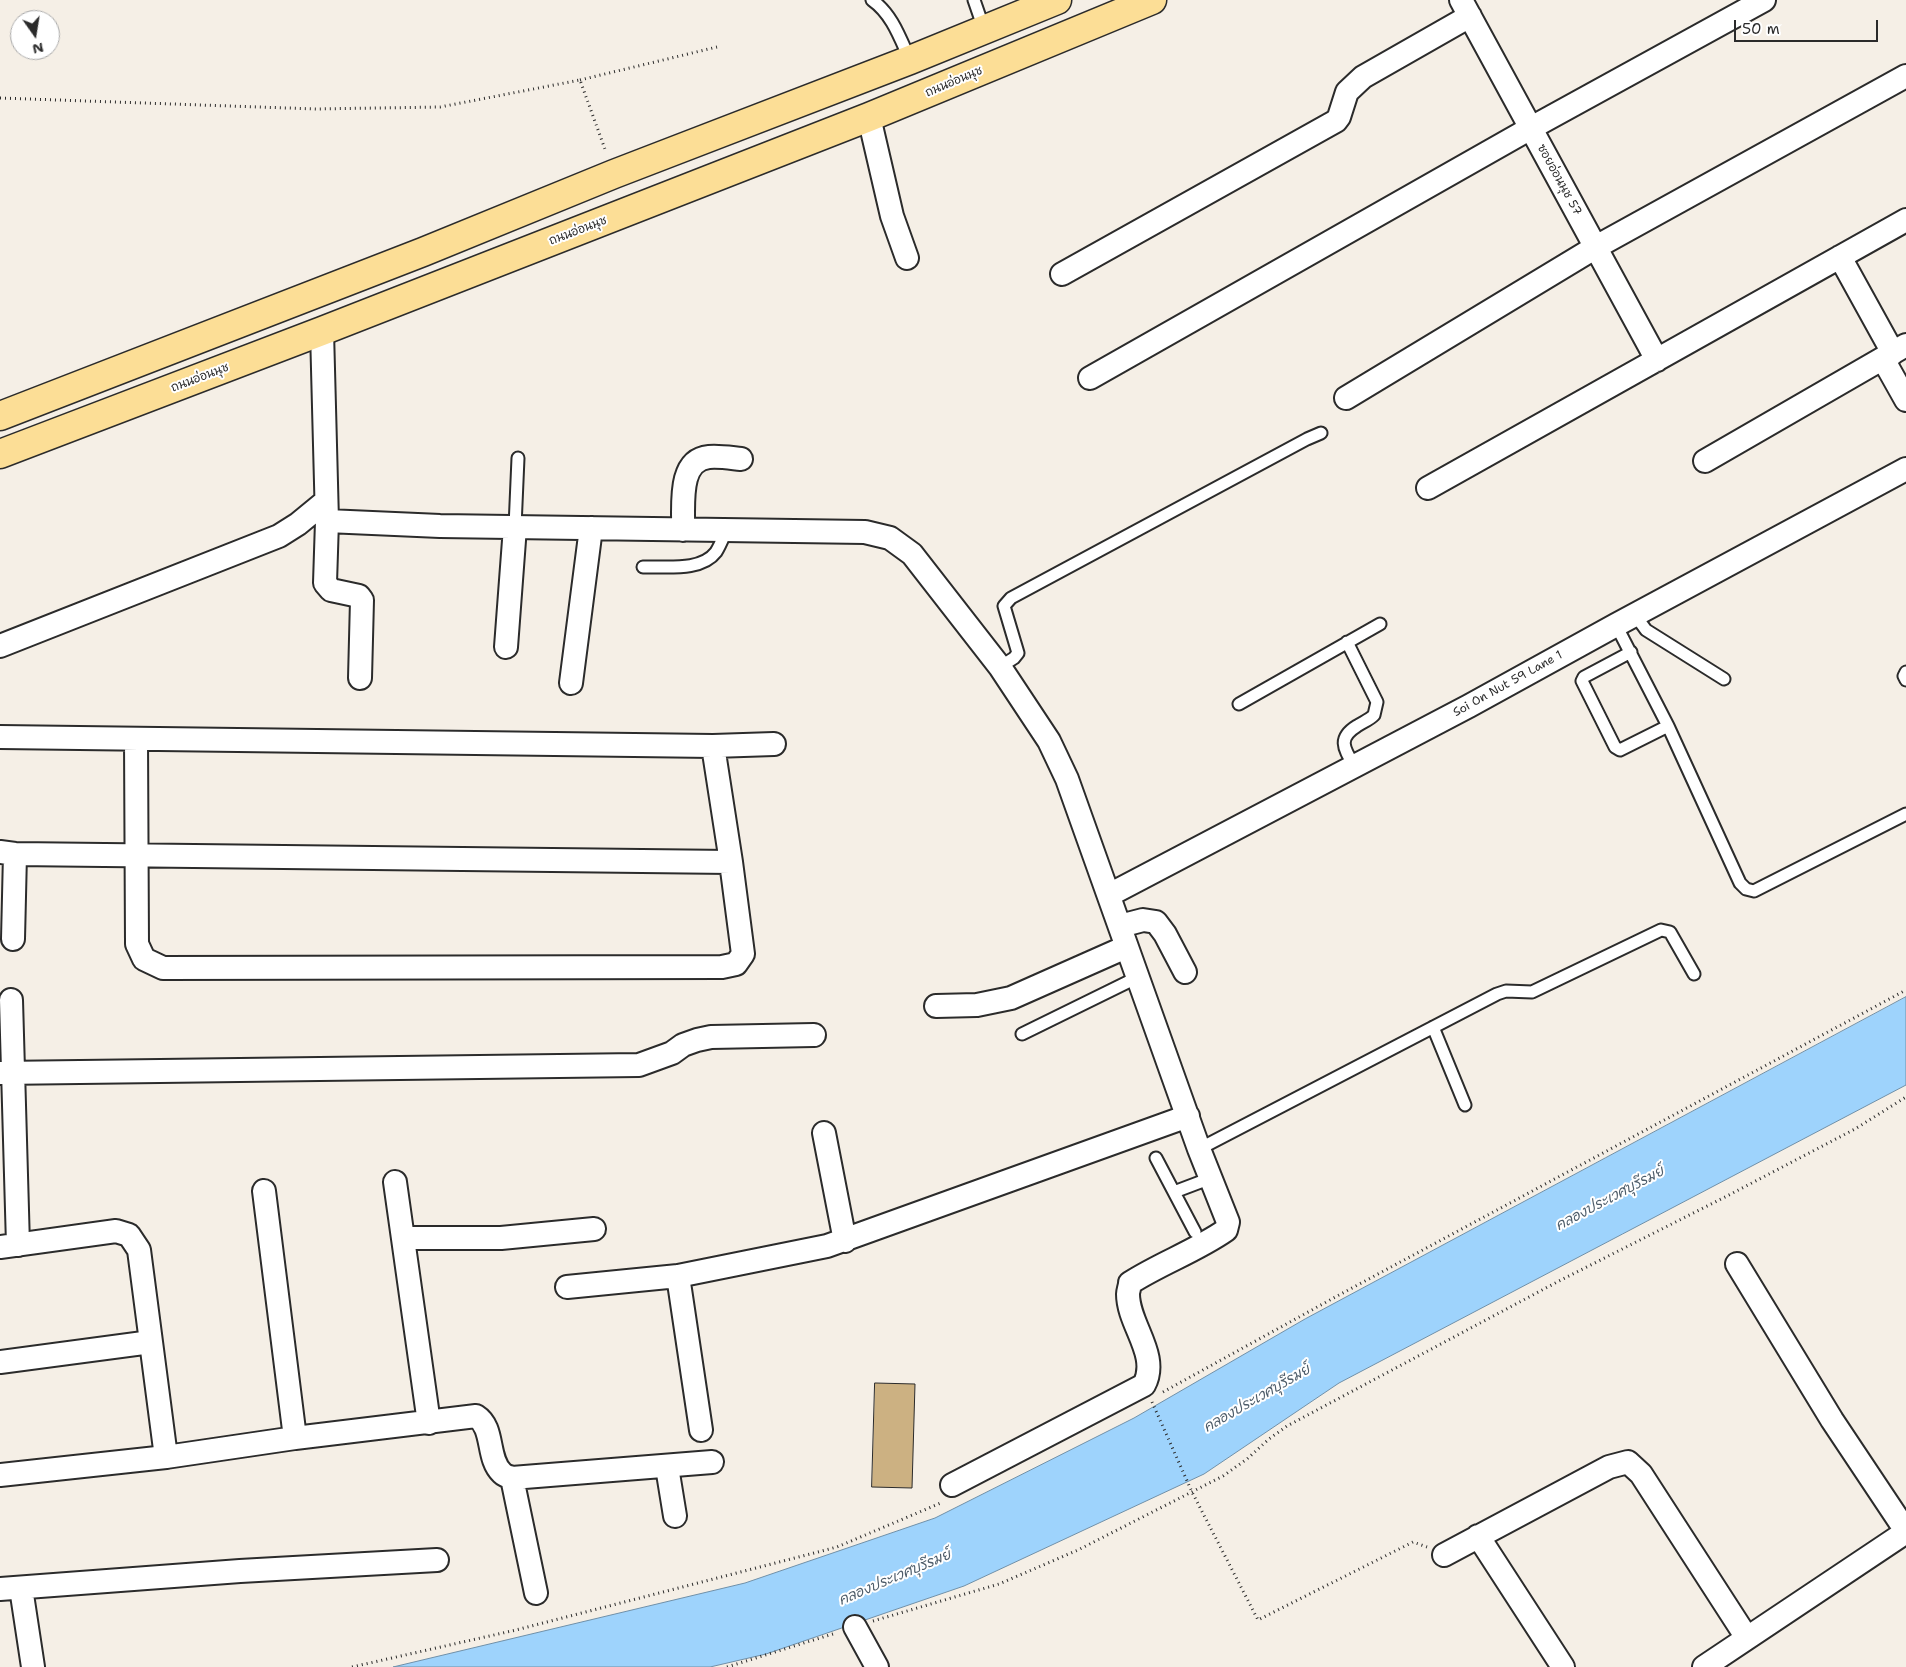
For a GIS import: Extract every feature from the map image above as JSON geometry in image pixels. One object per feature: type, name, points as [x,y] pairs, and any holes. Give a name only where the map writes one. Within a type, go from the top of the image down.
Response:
[{"type":"main road","points":[[0,416],[423,252],[614,174],[910,60],[1056,0]]},
{"type":"main road","name":"ถนนอ่อนนุช","points":[[0,454],[322,332],[869,117],[1152,0]]},
{"type":"main road","points":[[423,252],[436,287]]},
{"type":"street","points":[[1090,378],[1531,128],[1764,0]]},
{"type":"street","points":[[1062,274],[1336,120],[1339,117],[1347,92],[1363,77],[1465,8]]},
{"type":"street","name":"ซอยอ่อนนุช 57","points":[[1465,8],[1657,360]]},
{"type":"street","points":[[1346,398],[1596,247],[1906,76]]},
{"type":"street","points":[[869,117],[890,208],[907,258]]},
{"type":"street","points":[[1428,488],[1906,220]]},
{"type":"street","points":[[1840,256],[1894,352],[1906,400]]},
{"type":"street","points":[[322,332],[327,511],[325,583],[331,590],[359,596],[362,600],[360,678]]},
{"type":"street","points":[[1705,461],[1894,352]]},
{"type":"street","points":[[683,530],[684,486],[688,470],[696,462],[708,457],[740,459]]},
{"type":"street","name":"Soi On Nut 59 Lane 1","points":[[1109,895],[1355,767],[1906,469]]},
{"type":"street","points":[[0,646],[279,536],[298,524],[327,511],[515,527],[865,532],[890,538],[912,554],[1000,667],[1049,741],[1068,779],[1126,947],[1199,1149],[1228,1222],[1226,1230],[1211,1241],[1145,1273],[1130,1283],[1128,1295],[1149,1363],[1149,1376],[1144,1385],[952,1485]]},
{"type":"street","points":[[506,647],[515,527]]},
{"type":"street","points":[[571,683],[591,528]]},
{"type":"street","points":[[0,737],[713,746],[774,744]]},
{"type":"street","points":[[136,739],[137,944],[144,959],[162,968],[722,967],[736,964],[743,954],[713,746]]},
{"type":"street","points":[[14,939],[8,853],[731,862]]},
{"type":"street","points":[[1120,926],[1143,920],[1156,922],[1165,934],[1185,972]]},
{"type":"street","points":[[936,1006],[977,1006],[1012,998],[1126,947]]},
{"type":"street","points":[[11,1000],[7,1072],[9,1246],[116,1231],[129,1236],[138,1250],[166,1457]]},
{"type":"street","points":[[7,1072],[639,1065],[672,1053],[682,1045],[711,1037],[814,1036]]},
{"type":"street","points":[[567,1287],[678,1276],[838,1243],[1188,1116]]},
{"type":"street","points":[[824,1133],[838,1243]]},
{"type":"street","points":[[395,1182],[429,1423]]},
{"type":"street","points":[[264,1191],[295,1438]]},
{"type":"street","points":[[403,1238],[501,1238],[594,1229]]},
{"type":"street","points":[[1704,1667],[1906,1531],[1832,1420],[1737,1264]]},
{"type":"street","points":[[678,1276],[701,1430]]},
{"type":"street","points":[[0,1362],[151,1342]]},
{"type":"street","points":[[0,1475],[166,1457],[295,1438],[476,1416],[482,1420],[486,1428],[494,1460],[502,1473],[512,1478],[712,1462]]},
{"type":"street","points":[[1444,1554],[1609,1467],[1628,1462],[1641,1474],[1747,1638]]},
{"type":"street","points":[[667,1467],[676,1516]]},
{"type":"street","points":[[512,1478],[536,1593]]},
{"type":"street","points":[[1478,1536],[1563,1667]]},
{"type":"street","points":[[33,1667],[11,1589],[240,1571],[437,1560]]},
{"type":"street","points":[[855,1627],[878,1667]]},
{"type":"lane","points":[[872,0],[882,7],[886,13],[910,60]]},
{"type":"lane","points":[[974,0],[984,29]]},
{"type":"lane","points":[[1000,667],[1018,653],[1004,606],[1011,598],[1298,444],[1322,433]]},
{"type":"lane","points":[[515,527],[518,458]]},
{"type":"lane","points":[[643,566],[690,565],[709,560],[717,551],[726,530]]},
{"type":"lane","points":[[1626,620],[1630,652],[1668,726],[1740,883],[1746,890],[1754,891],[1906,814]]},
{"type":"lane","points":[[1626,620],[1646,630],[1724,679]]},
{"type":"lane","points":[[1239,704],[1380,624]]},
{"type":"lane","points":[[1347,642],[1377,702],[1374,715],[1355,727],[1345,737],[1343,742],[1355,767]]},
{"type":"lane","points":[[1630,652],[1584,677],[1582,681],[1615,746],[1620,750],[1668,726]]},
{"type":"lane","points":[[1906,672],[1904,676],[1906,680]]},
{"type":"lane","points":[[1199,1149],[1497,994],[1506,991],[1532,992],[1661,930],[1670,932],[1694,974]]},
{"type":"lane","points":[[1022,1034],[1138,977]]},
{"type":"lane","points":[[1433,1027],[1465,1105]]},
{"type":"lane","points":[[1156,1158],[1195,1232]]},
{"type":"lane","points":[[1174,1192],[1211,1178]]},
{"type":"path","points":[[0,98],[316,110],[440,107],[580,80],[717,47]]},
{"type":"path","points":[[580,80],[614,174]]},
{"type":"path","points":[[727,1667],[999,1584],[1078,1550],[1223,1476],[1247,1459],[1269,1438],[1287,1426],[1559,1281],[1847,1133],[1906,1097]]},
{"type":"path","points":[[1144,1385],[1192,1492],[1258,1620],[1414,1542],[1444,1554]]},
{"type":"water","name":"คลองประเวศบุรีรมย์","points":[[1906,997],[1906,1085],[1339,1383],[1204,1474],[964,1586],[766,1654],[710,1667],[393,1667],[745,1583],[935,1518],[1134,1418],[1305,1319]]},
{"type":"building","points":[[875,1383],[915,1384],[912,1488],[872,1487]]}]
